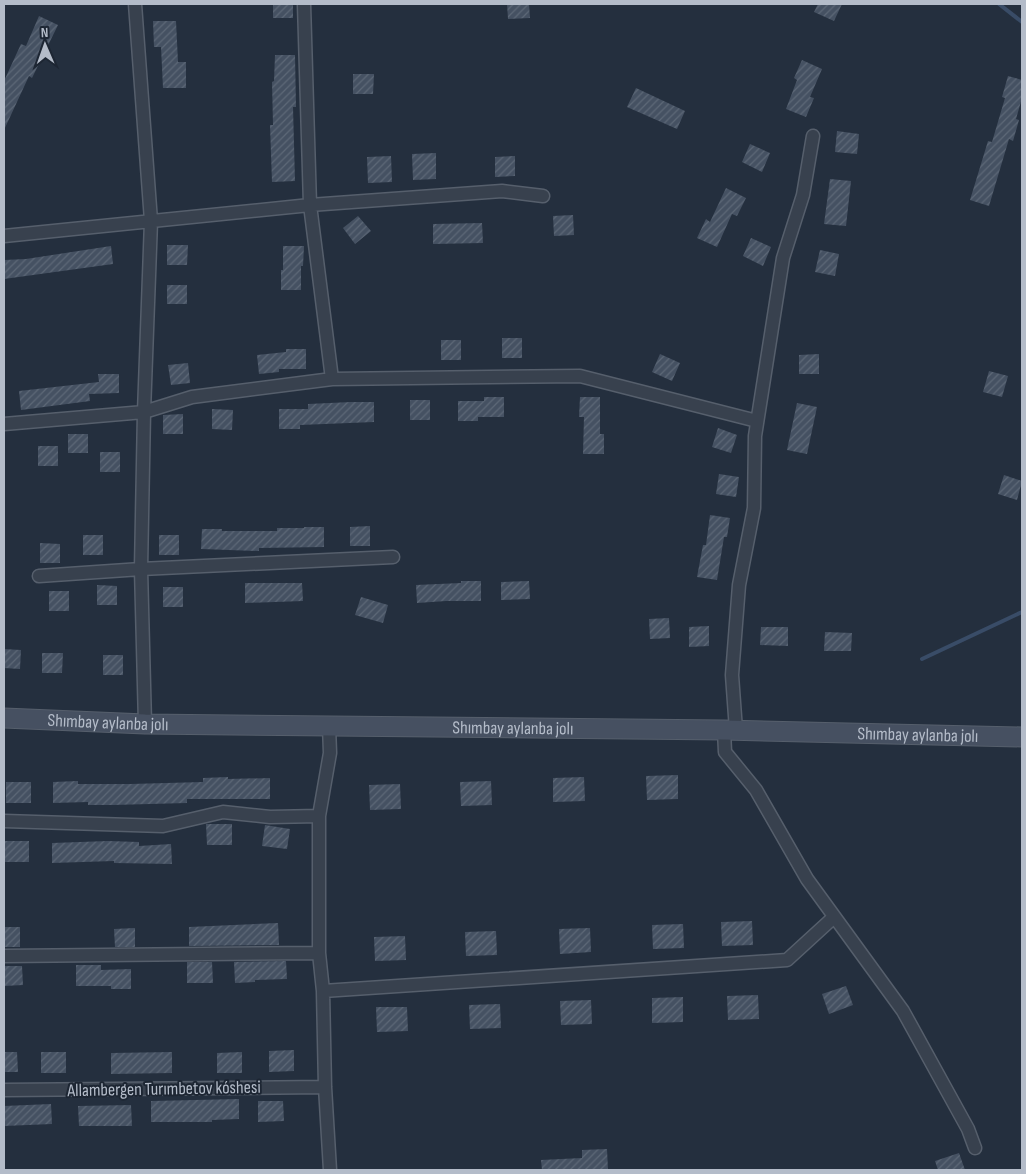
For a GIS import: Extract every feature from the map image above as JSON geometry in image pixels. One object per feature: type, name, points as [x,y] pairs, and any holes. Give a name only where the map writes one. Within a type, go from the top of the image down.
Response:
[{"type":"main road","name":"Shımbay aylanba jolı","points":[[4,718],[145,724],[730,730],[1022,737]]},
{"type":"street","points":[[135,4],[151,221],[144,412],[141,569],[145,724]]},
{"type":"street","points":[[304,4],[310,205],[332,379]]},
{"type":"street","points":[[813,136],[803,195],[783,258],[757,421],[754,508],[739,585],[730,730],[725,752],[756,790],[807,879],[903,1011],[968,1129],[975,1148]]},
{"type":"street","points":[[4,236],[310,205],[502,191],[543,196]]},
{"type":"street","points":[[4,424],[144,412],[192,397],[332,379],[580,376],[757,421]]},
{"type":"street","points":[[39,576],[141,569],[393,557]]},
{"type":"street","points":[[329,726],[330,753],[320,816],[319,953],[323,991],[325,1087],[330,1170]]},
{"type":"street","points":[[4,821],[163,826],[223,812],[270,817],[320,816]]},
{"type":"street","points":[[323,991],[787,960],[834,917]]},
{"type":"street","points":[[4,956],[319,953]]},
{"type":"street","name":"Allambergen Turımbetov kóshesi","points":[[4,1090],[325,1087]]},
{"type":"building","points":[[273,4],[293,4],[293,18],[273,18]]},
{"type":"building","points":[[507,4],[529,4],[530,18],[508,19]]},
{"type":"building","points":[[818,4],[842,4],[834,21],[814,12]]},
{"type":"building","points":[[39,16],[58,25],[32,78],[29,76],[4,130],[4,81],[21,44],[26,46]]},
{"type":"building","points":[[153,21],[176,21],[178,62],[186,62],[186,88],[163,88],[161,47],[154,47]]},
{"type":"building","points":[[275,55],[295,55],[296,107],[293,107],[295,181],[272,182],[270,125],[273,125],[272,82],[274,81]]},
{"type":"building","points":[[802,60],[822,69],[810,97],[814,98],[806,117],[786,109],[797,80],[794,78]]},
{"type":"building","points":[[353,74],[374,74],[373,94],[353,94]]},
{"type":"building","points":[[1008,76],[1022,80],[1022,98],[1016,119],[1019,120],[1013,141],[1009,139],[989,206],[970,200],[988,141],[992,142],[1005,98],[1002,97]]},
{"type":"building","points":[[636,88],[685,111],[677,129],[627,107]]},
{"type":"building","points":[[837,131],[859,134],[857,154],[835,152]]},
{"type":"building","points":[[750,144],[770,153],[762,172],[742,162]]},
{"type":"building","points":[[436,153],[436,179],[413,180],[412,154]]},
{"type":"building","points":[[391,156],[392,182],[368,183],[367,157]]},
{"type":"building","points":[[515,156],[515,176],[495,177],[495,157]]},
{"type":"building","points":[[830,179],[851,181],[846,226],[824,224]]},
{"type":"building","points":[[726,188],[746,198],[737,216],[732,214],[717,247],[697,238],[706,219],[710,222]]},
{"type":"building","points":[[573,215],[574,235],[554,236],[553,216]]},
{"type":"building","points":[[358,216],[371,231],[355,244],[343,228]]},
{"type":"building","points":[[482,223],[483,243],[433,244],[433,224]]},
{"type":"building","points":[[751,238],[771,247],[763,266],[743,256]]},
{"type":"building","points":[[167,245],[188,245],[187,265],[167,265]]},
{"type":"building","points":[[111,246],[113,264],[4,279],[4,260],[26,259]]},
{"type":"building","points":[[283,246],[304,246],[303,266],[301,266],[301,290],[281,290]]},
{"type":"building","points":[[820,250],[839,254],[835,276],[815,272]]},
{"type":"building","points":[[167,285],[187,285],[187,304],[167,304]]},
{"type":"building","points":[[502,338],[522,338],[522,358],[502,358]]},
{"type":"building","points":[[441,340],[461,340],[461,360],[441,360]]},
{"type":"building","points":[[286,349],[306,349],[306,369],[279,369],[279,372],[259,374],[257,355],[286,352]]},
{"type":"building","points":[[660,354],[680,363],[672,381],[652,372]]},
{"type":"building","points":[[819,354],[819,374],[799,374],[799,355]]},
{"type":"building","points":[[188,363],[190,383],[171,385],[168,365]]},
{"type":"building","points":[[989,371],[1008,376],[1002,397],[983,392]]},
{"type":"building","points":[[98,374],[119,374],[119,393],[89,394],[90,401],[21,410],[19,391],[99,382]]},
{"type":"building","points":[[484,397],[504,397],[504,417],[478,417],[478,421],[458,421],[458,401],[484,401]]},
{"type":"building","points":[[580,397],[600,397],[600,434],[604,434],[604,454],[583,454],[584,417],[579,417]]},
{"type":"building","points":[[410,400],[430,400],[430,420],[410,420]]},
{"type":"building","points":[[374,402],[374,422],[300,425],[300,429],[279,429],[279,409],[308,409],[308,404]]},
{"type":"building","points":[[797,403],[817,407],[807,454],[787,450]]},
{"type":"building","points":[[212,409],[233,410],[232,430],[212,429]]},
{"type":"building","points":[[183,414],[183,434],[163,434],[163,415]]},
{"type":"building","points":[[718,428],[737,435],[731,453],[712,447]]},
{"type":"building","points":[[68,434],[88,434],[88,453],[68,453]]},
{"type":"building","points":[[38,446],[58,446],[58,466],[38,466]]},
{"type":"building","points":[[100,452],[120,452],[120,472],[100,472]]},
{"type":"building","points":[[719,474],[739,477],[736,497],[716,494]]},
{"type":"building","points":[[1004,475],[1022,481],[1017,500],[998,494]]},
{"type":"building","points":[[710,515],[730,518],[727,537],[724,537],[717,580],[697,577],[703,545],[706,545]]},
{"type":"building","points":[[370,526],[370,546],[350,546],[350,527]]},
{"type":"building","points":[[324,527],[324,547],[259,548],[259,551],[201,549],[202,529],[277,531],[277,528]]},
{"type":"building","points":[[83,535],[103,535],[103,555],[83,555]]},
{"type":"building","points":[[159,535],[179,535],[179,555],[159,555]]},
{"type":"building","points":[[40,543],[60,544],[60,563],[40,563]]},
{"type":"building","points":[[461,581],[481,581],[481,601],[417,603],[416,585],[461,583]]},
{"type":"building","points":[[529,581],[530,599],[501,600],[501,582]]},
{"type":"building","points":[[245,583],[302,583],[303,601],[245,603]]},
{"type":"building","points":[[97,585],[117,586],[117,605],[97,605]]},
{"type":"building","points":[[163,587],[183,587],[183,607],[163,607]]},
{"type":"building","points":[[49,591],[69,591],[69,611],[49,611]]},
{"type":"building","points":[[361,597],[388,605],[383,623],[355,615]]},
{"type":"building","points":[[669,618],[670,638],[650,639],[649,619]]},
{"type":"building","points":[[709,626],[709,646],[689,647],[689,627]]},
{"type":"building","points":[[761,627],[788,627],[788,646],[760,645]]},
{"type":"building","points":[[825,632],[852,633],[851,651],[824,651]]},
{"type":"building","points":[[4,649],[21,650],[20,669],[4,668]]},
{"type":"building","points":[[42,653],[63,653],[62,673],[42,673]]},
{"type":"building","points":[[103,655],[123,655],[123,675],[103,675]]},
{"type":"building","points":[[678,775],[678,799],[647,800],[646,776]]},
{"type":"building","points":[[228,777],[228,779],[270,778],[270,799],[187,799],[187,803],[113,805],[88,805],[88,802],[53,803],[53,782],[78,781],[78,784],[130,784],[203,782],[203,778]]},
{"type":"building","points":[[584,777],[585,801],[553,802],[553,778]]},
{"type":"building","points":[[491,781],[492,805],[461,806],[460,782]]},
{"type":"building","points":[[6,782],[31,782],[31,803],[6,803]]},
{"type":"building","points":[[400,784],[401,809],[370,810],[369,785]]},
{"type":"building","points":[[206,824],[232,824],[232,845],[207,845]]},
{"type":"building","points":[[265,825],[290,829],[287,849],[262,846]]},
{"type":"building","points":[[4,841],[29,841],[29,862],[4,862]]},
{"type":"building","points":[[139,842],[139,846],[171,844],[172,864],[114,863],[114,861],[52,863],[52,843]]},
{"type":"building","points":[[752,921],[753,945],[722,946],[721,922]]},
{"type":"building","points":[[278,923],[279,945],[189,946],[189,927]]},
{"type":"building","points":[[683,924],[684,948],[653,949],[652,925]]},
{"type":"building","points":[[4,927],[20,927],[20,947],[4,947]]},
{"type":"building","points":[[135,928],[135,947],[115,947],[114,929]]},
{"type":"building","points":[[590,928],[591,952],[560,954],[559,929]]},
{"type":"building","points":[[496,931],[497,955],[466,956],[465,932]]},
{"type":"building","points":[[405,936],[406,960],[375,961],[374,937]]},
{"type":"building","points":[[286,961],[287,979],[235,983],[234,962]]},
{"type":"building","points":[[187,962],[212,962],[213,983],[187,983]]},
{"type":"building","points":[[76,965],[101,965],[101,970],[131,969],[131,989],[111,989],[111,986],[76,986]]},
{"type":"building","points":[[4,966],[22,966],[23,985],[4,986]]},
{"type":"building","points":[[846,986],[853,1005],[829,1014],[822,994]]},
{"type":"building","points":[[758,995],[759,1019],[728,1020],[727,996]]},
{"type":"building","points":[[683,997],[683,1022],[652,1023],[652,998]]},
{"type":"building","points":[[591,1000],[592,1024],[561,1025],[560,1001]]},
{"type":"building","points":[[500,1004],[501,1028],[470,1029],[469,1005]]},
{"type":"building","points":[[376,1007],[407,1007],[408,1031],[377,1032]]},
{"type":"building","points":[[294,1050],[294,1071],[269,1072],[269,1051]]},
{"type":"building","points":[[4,1052],[17,1052],[18,1072],[4,1072]]},
{"type":"building","points":[[41,1052],[66,1052],[66,1073],[41,1073]]},
{"type":"building","points":[[172,1052],[172,1073],[111,1074],[111,1053]]},
{"type":"building","points":[[242,1052],[242,1073],[217,1073],[217,1053]]},
{"type":"building","points":[[239,1099],[239,1119],[212,1120],[212,1122],[151,1122],[151,1101]]},
{"type":"building","points":[[258,1101],[283,1101],[284,1121],[258,1122]]},
{"type":"building","points":[[51,1104],[52,1124],[4,1126],[4,1106]]},
{"type":"building","points":[[131,1105],[132,1126],[79,1126],[78,1106]]},
{"type":"building","points":[[607,1149],[608,1170],[542,1170],[541,1160],[582,1158],[582,1150]]},
{"type":"building","points":[[959,1153],[965,1170],[938,1170],[935,1161]]},
{"type":"waterway","points":[[999,4],[1022,22]]},
{"type":"waterway","points":[[922,659],[1022,612]]}]
